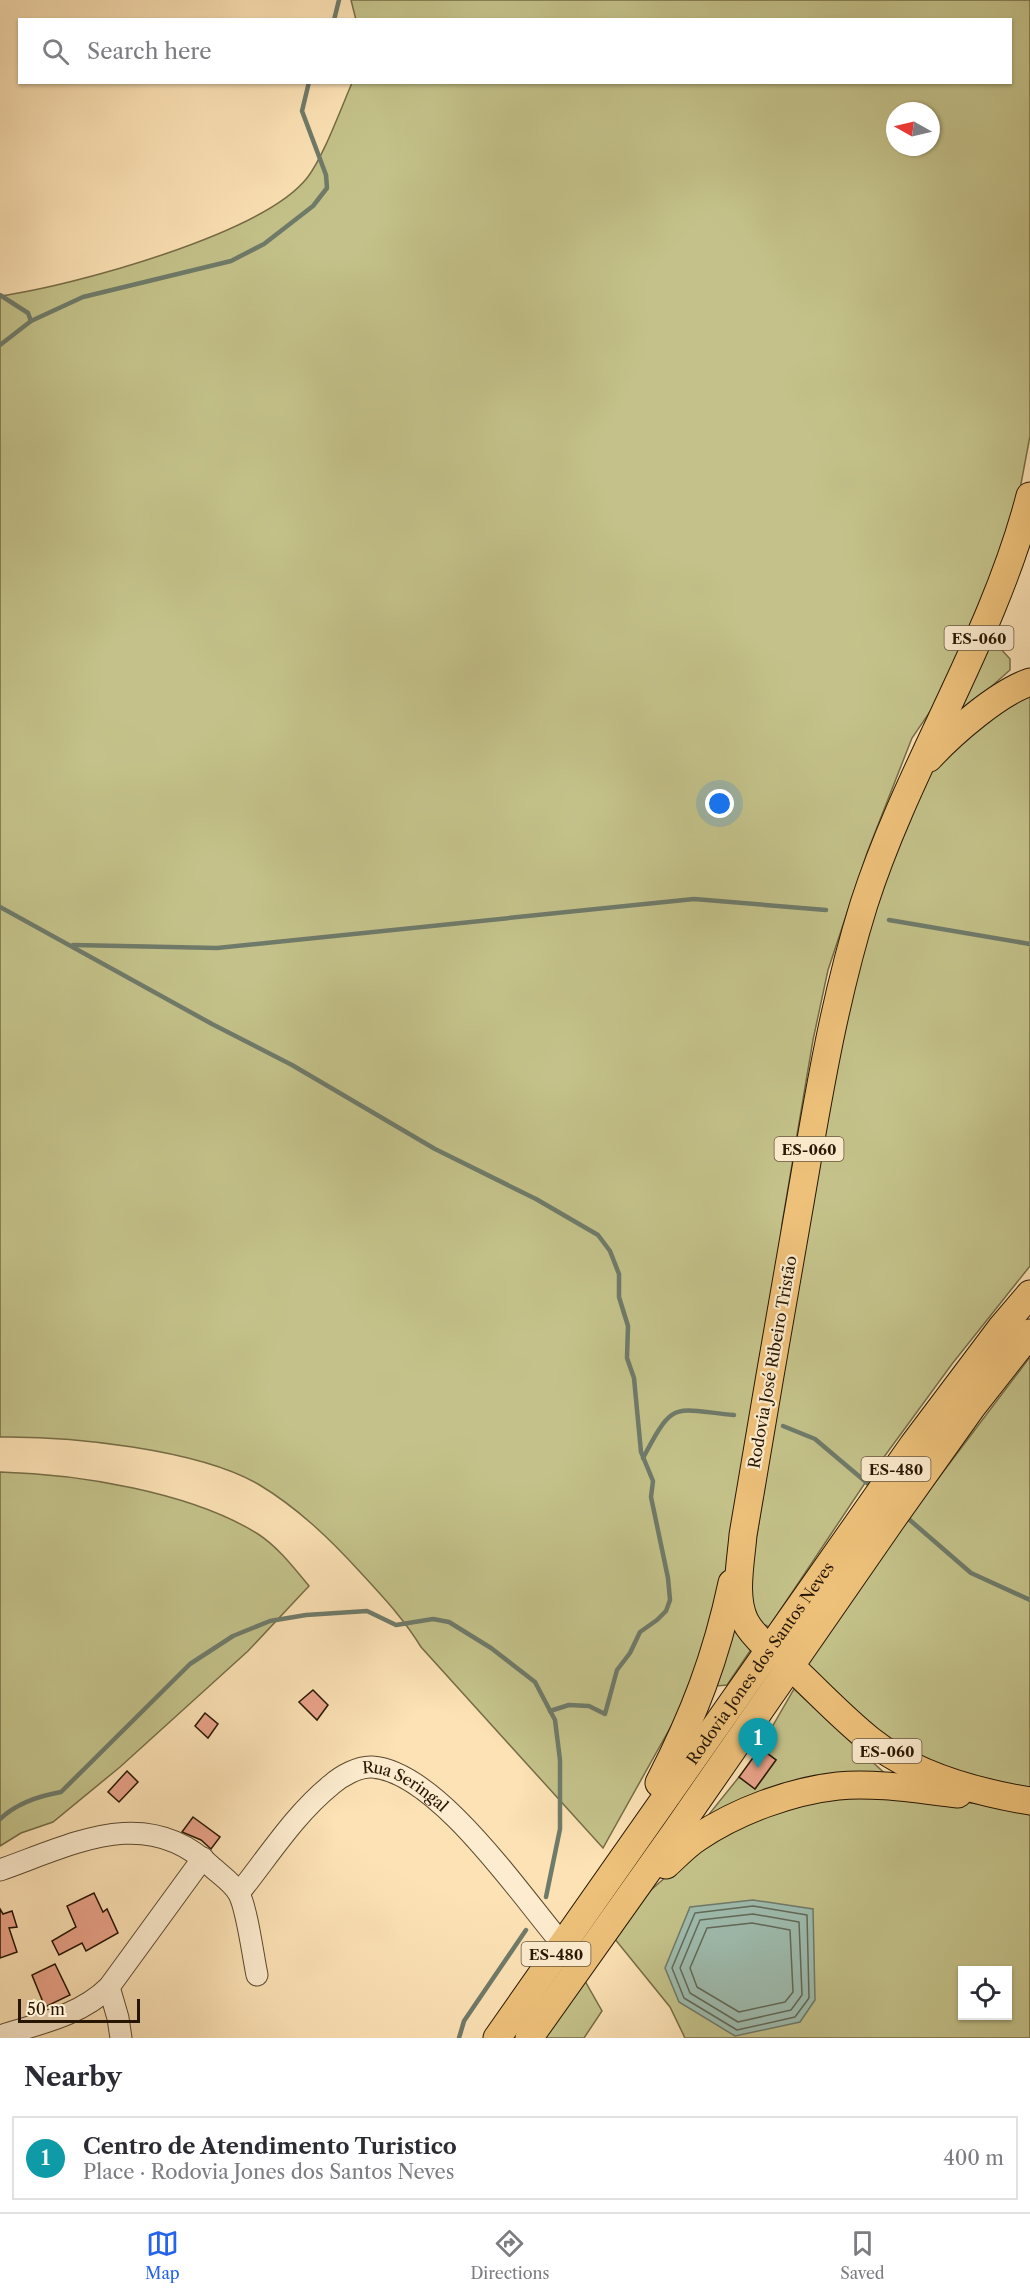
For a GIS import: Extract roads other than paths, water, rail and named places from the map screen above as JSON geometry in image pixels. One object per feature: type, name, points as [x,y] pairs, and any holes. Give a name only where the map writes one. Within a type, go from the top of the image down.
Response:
[{"type":"main road","name":"ES-060","points":[[915,774],[987,622],[1020,536],[1030,496]]},
{"type":"main road","points":[[915,774],[942,744],[982,711],[1015,687],[1030,682]]},
{"type":"main road","name":"Rodovia José Ribeiro Tristão","points":[[915,774],[865,902],[838,991],[743,1535],[740,1603],[745,1622],[780,1658],[871,1740],[902,1761],[932,1774],[1023,1800]]},
{"type":"main road","name":"Rodovia Jones dos Santos Neves","points":[[529,2038],[631,1896],[913,1445],[1001,1328],[1030,1294]]},
{"type":"main road","name":"Rodovia Jones dos Santos Neves","points":[[497,2038],[614,1868],[780,1658],[1030,1333]]},
{"type":"main road","points":[[614,1868],[683,1736],[707,1680],[720,1640],[743,1535]]},
{"type":"main road","points":[[631,1896],[695,1839],[715,1827],[776,1801],[818,1789],[841,1786],[1023,1800]]},
{"type":"street","name":"Rua Seringal","points":[[239,1893],[307,1808],[332,1784],[356,1770],[370,1767],[389,1770],[414,1781],[432,1794],[463,1824],[563,1945]]},
{"type":"street","points":[[0,1870],[83,1842],[140,1831],[171,1839],[203,1858],[239,1893],[257,1975]]},
{"type":"street","points":[[0,2036],[82,2008],[109,1987],[203,1858]]},
{"type":"street","points":[[109,1987],[121,2038]]},
{"type":"water","points":[[753,1900],[813,1909],[815,2000],[800,2022],[735,2036],[679,2002],[665,1968],[690,1907]]},
{"type":"waterway","points":[[334,18],[339,0]]},
{"type":"waterway","points":[[0,345],[31,321],[83,297],[231,261],[264,244],[313,206],[327,188],[326,175],[302,111],[309,84]]},
{"type":"waterway","points":[[0,295],[28,313],[31,321]]},
{"type":"waterway","points":[[73,945],[217,948],[694,899],[826,910]]},
{"type":"waterway","points":[[0,907],[212,1024],[292,1065],[435,1149],[536,1199],[598,1235],[610,1251],[619,1274],[619,1297],[628,1326],[627,1358],[634,1378],[641,1452],[653,1481],[651,1497],[668,1578],[670,1600],[666,1611],[640,1632],[630,1653],[617,1670],[605,1714],[589,1706],[569,1705],[550,1711]]},
{"type":"waterway","points":[[889,920],[1030,944]]},
{"type":"waterway","points":[[643,1458],[661,1426],[677,1412],[698,1411],[734,1415]]},
{"type":"waterway","points":[[783,1426],[815,1439],[873,1488]]},
{"type":"waterway","points":[[904,1515],[971,1573],[1030,1600]]},
{"type":"waterway","points":[[0,1819],[28,1801],[61,1792],[190,1664],[233,1636],[270,1621],[306,1615],[367,1611],[396,1625],[433,1619],[449,1622],[491,1648],[535,1682],[555,1720],[560,1760],[560,1829],[546,1897]]},
{"type":"waterway","points":[[459,2038],[464,2021],[526,1930]]},
{"type":"place","name":"Centro de Atendimento Turistico","points":[[758,1768]]}]
